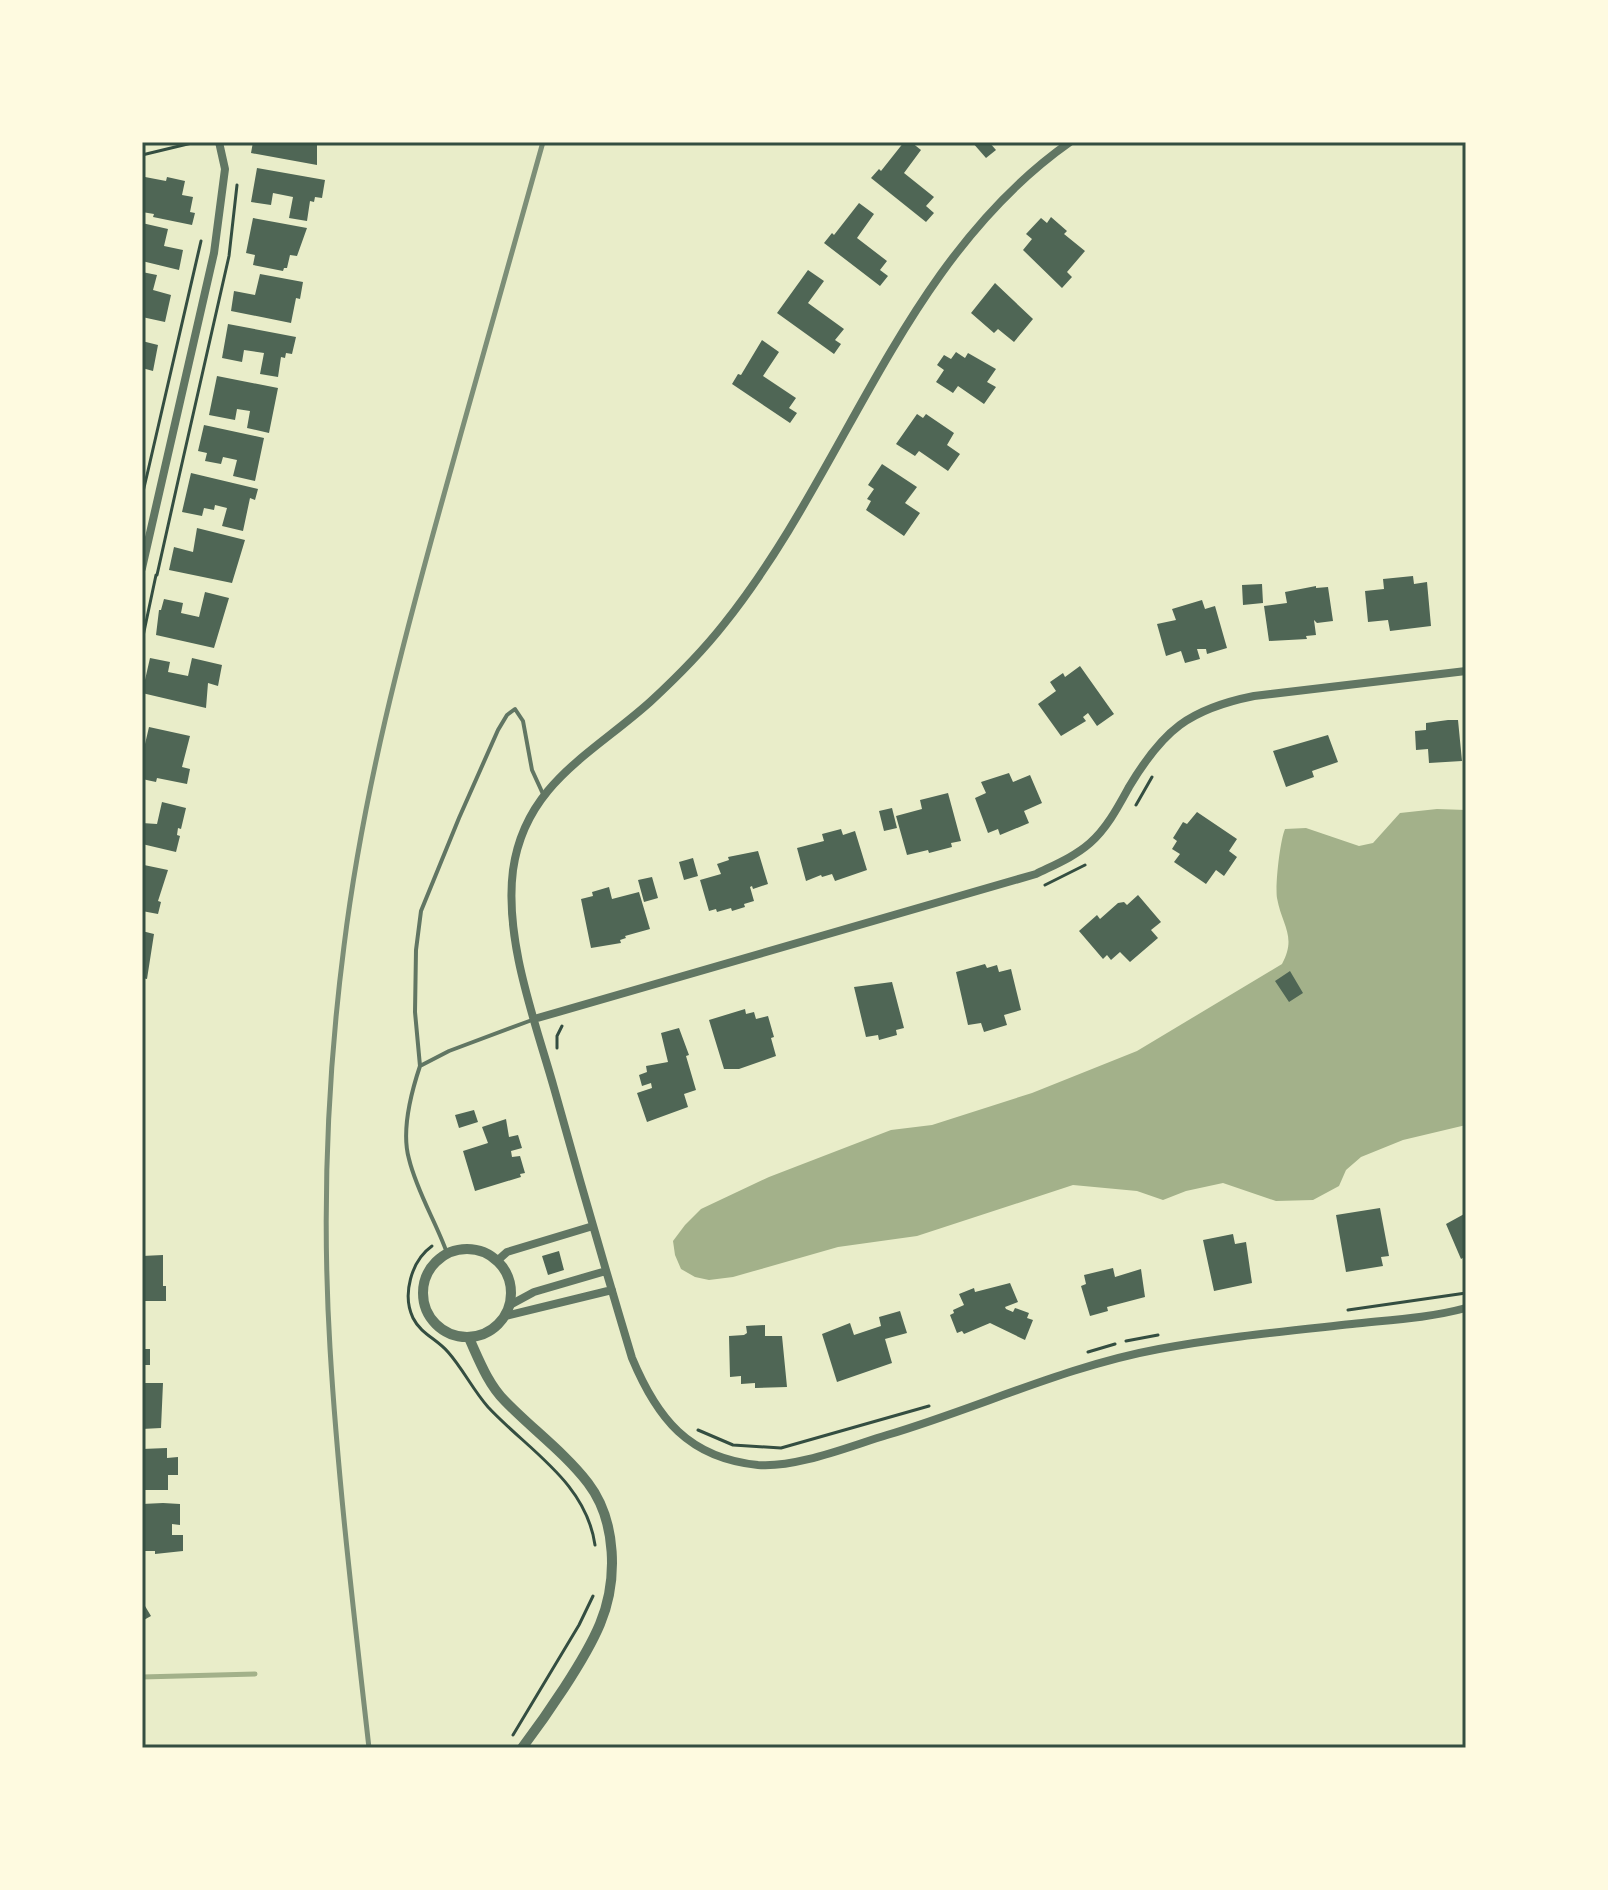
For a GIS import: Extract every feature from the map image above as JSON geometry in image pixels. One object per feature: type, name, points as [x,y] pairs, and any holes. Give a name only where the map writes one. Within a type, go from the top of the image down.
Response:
[{"type":"street","points":[[142,568],[214,253],[225,169],[219,142]]},
{"type":"street","points":[[1070,142],[999,201],[945,267],[886,359],[780,544],[725,623],[649,703],[543,794],[521,841],[511,894],[518,952],[534,1019],[632,1358],[646,1392],[660,1414],[681,1436],[706,1451],[760,1465],[812,1457],[938,1420],[1102,1361],[1212,1340],[1401,1319],[1466,1308]]},
{"type":"street","points":[[534,1019],[1036,874],[1090,843],[1110,820],[1162,740],[1182,721],[1222,702],[1466,671]]},
{"type":"street","points":[[497,1261],[507,1252],[593,1226]]},
{"type":"street","points":[[473,1249],[497,1261],[510,1281],[510,1305],[505,1316],[490,1332],[469,1338],[447,1333],[438,1327],[425,1309],[422,1288],[430,1267],[447,1253],[473,1249]]},
{"type":"street","points":[[510,1305],[534,1292],[606,1271]]},
{"type":"street","points":[[505,1316],[612,1290]]},
{"type":"street","points":[[469,1338],[490,1382],[504,1400],[588,1484],[603,1509],[610,1538],[610,1594],[600,1624],[522,1748]]},
{"type":"lane","points":[[447,1253],[408,1158],[407,1128],[414,1082],[420,1066],[415,1012],[416,950],[421,911],[498,730],[507,715],[515,709],[523,721],[532,770],[543,794]]},
{"type":"lane","points":[[420,1066],[449,1051],[534,1019]]},
{"type":"path","points":[[142,155],[196,142]]},
{"type":"path","points":[[147,475],[204,231]]},
{"type":"path","points":[[142,641],[178,481],[162,477]]},
{"type":"path","points":[[1128,817],[1152,777]]},
{"type":"path","points":[[1036,888],[1064,877],[1087,863]]},
{"type":"path","points":[[560,1060],[556,1040],[558,1030],[564,1024]]},
{"type":"path","points":[[442,1239],[426,1250],[412,1274],[408,1298],[411,1314],[428,1336],[447,1350],[489,1408],[568,1483],[585,1510],[595,1546]]},
{"type":"path","points":[[513,1734],[579,1625],[594,1593]]},
{"type":"shaded area","points":[[1466,810],[1466,1125],[1403,1140],[1361,1157],[1346,1170],[1339,1186],[1313,1200],[1276,1201],[1223,1183],[1163,1200],[1137,1191],[1073,1185],[917,1236],[838,1247],[733,1277],[709,1280],[681,1269],[673,1241],[701,1209],[769,1177],[891,1130],[932,1125],[1032,1093],[1137,1051],[1282,964],[1288,938],[1277,898],[1277,883],[1285,829],[1306,828],[1359,846],[1373,843],[1400,813]]},
{"type":"building","points":[[253,142],[317,142],[317,165],[251,153]]},
{"type":"building","points":[[904,142],[911,142],[921,150],[904,173],[934,197],[926,206],[934,213],[926,222],[871,178],[879,169],[881,171]]},
{"type":"building","points":[[972,142],[989,142],[996,150],[986,158]]},
{"type":"building","points":[[257,168],[325,180],[322,198],[315,197],[314,202],[310,201],[307,221],[289,218],[293,197],[273,193],[271,205],[251,202]]},
{"type":"building","points":[[145,177],[185,181],[182,195],[193,197],[190,212],[195,213],[192,225],[142,212]]},
{"type":"building","points":[[859,203],[874,214],[857,238],[887,261],[880,270],[888,276],[880,286],[824,243]]},
{"type":"building","points":[[1051,217],[1067,231],[1064,234],[1085,251],[1067,272],[1072,277],[1062,288],[1023,250],[1032,239],[1026,234],[1041,218],[1047,223]]},
{"type":"building","points":[[253,218],[307,228],[297,256],[290,255],[287,268],[283,271],[253,265],[255,255],[246,253]]},
{"type":"building","points":[[142,223],[168,229],[164,246],[183,250],[179,270],[142,261]]},
{"type":"building","points":[[808,270],[824,281],[808,303],[844,329],[835,340],[841,344],[834,354],[777,313]]},
{"type":"building","points":[[142,272],[157,275],[153,290],[171,295],[165,322],[142,317]]},
{"type":"building","points":[[260,274],[303,282],[291,323],[231,311],[234,291],[255,295]]},
{"type":"building","points":[[995,283],[1033,319],[1014,342],[998,329],[994,333],[971,313]]},
{"type":"building","points":[[228,324],[296,337],[292,354],[286,353],[285,358],[281,357],[278,377],[260,374],[264,353],[244,350],[242,362],[222,358]]},
{"type":"building","points":[[762,340],[779,352],[763,376],[796,398],[789,408],[797,413],[790,423],[732,384]]},
{"type":"building","points":[[142,341],[158,345],[153,371],[142,368]]},
{"type":"building","points":[[956,352],[965,358],[968,353],[996,369],[987,382],[996,387],[984,404],[958,386],[953,393],[936,382],[944,370],[937,365],[944,355],[951,359]]},
{"type":"building","points":[[217,376],[278,388],[269,433],[247,428],[250,411],[237,409],[235,420],[209,415]]},
{"type":"building","points":[[917,414],[923,418],[926,414],[954,433],[947,445],[960,454],[948,471],[919,451],[915,456],[896,444]]},
{"type":"building","points":[[204,425],[264,438],[255,481],[233,476],[237,460],[223,457],[221,464],[205,461],[207,453],[198,451]]},
{"type":"building","points":[[882,464],[917,487],[905,503],[920,513],[904,536],[866,510],[871,501],[867,499],[874,489],[868,485]]},
{"type":"building","points":[[191,473],[258,489],[255,500],[250,498],[243,531],[222,526],[227,508],[215,505],[214,510],[204,508],[202,516],[182,512]]},
{"type":"building","points":[[197,528],[245,540],[232,583],[169,570],[174,547],[193,552]]},
{"type":"building","points":[[1413,576],[1414,584],[1427,582],[1431,626],[1390,631],[1388,620],[1368,622],[1365,591],[1384,589],[1383,579]]},
{"type":"building","points":[[1262,584],[1263,603],[1243,605],[1242,585]]},
{"type":"building","points":[[1328,587],[1333,621],[1317,623],[1314,620],[1316,635],[1306,636],[1307,639],[1269,641],[1264,606],[1287,603],[1285,592]]},
{"type":"building","points":[[205,592],[229,598],[214,648],[156,635],[159,610],[164,599],[183,603],[181,613],[199,617]]},
{"type":"building","points":[[1202,600],[1205,609],[1215,606],[1227,648],[1207,654],[1206,649],[1197,649],[1200,659],[1185,663],[1181,651],[1166,656],[1157,624],[1176,620],[1172,609]]},
{"type":"building","points":[[150,658],[170,662],[168,672],[188,676],[192,658],[222,665],[218,686],[208,683],[206,708],[142,693]]},
{"type":"building","points":[[1080,666],[1114,714],[1097,726],[1088,713],[1083,717],[1086,721],[1061,736],[1038,704],[1056,691],[1050,682],[1063,673],[1065,677]]},
{"type":"building","points":[[1458,720],[1462,761],[1429,763],[1428,749],[1416,750],[1415,731],[1426,730],[1426,723]]},
{"type":"building","points":[[149,727],[190,736],[182,767],[190,769],[187,784],[157,778],[156,782],[142,779],[142,743],[145,744]]},
{"type":"building","points":[[1328,735],[1338,762],[1312,771],[1314,777],[1286,787],[1273,751]]},
{"type":"building","points":[[1009,773],[1013,782],[1030,775],[1042,803],[1024,811],[1029,823],[1000,835],[998,829],[988,833],[975,798],[986,793],[981,782]]},
{"type":"building","points":[[948,793],[961,841],[951,843],[952,847],[929,853],[928,850],[907,855],[896,816],[922,809],[920,800]]},
{"type":"building","points":[[162,802],[186,808],[181,829],[178,828],[177,835],[180,836],[176,852],[142,844],[142,823],[157,824]]},
{"type":"building","points":[[892,808],[897,828],[884,831],[879,811]]},
{"type":"building","points":[[1197,812],[1237,839],[1229,851],[1237,857],[1224,876],[1216,870],[1206,884],[1174,862],[1180,854],[1172,849],[1177,841],[1173,838],[1183,822],[1187,824]]},
{"type":"building","points":[[841,829],[843,835],[855,831],[867,870],[835,881],[832,874],[806,881],[797,848],[824,841],[822,834]]},
{"type":"building","points":[[758,851],[768,884],[753,889],[750,887],[754,901],[744,904],[745,907],[732,911],[731,908],[709,911],[700,880],[721,874],[717,864],[729,860],[728,857]]},
{"type":"building","points":[[693,858],[698,876],[684,880],[679,862]]},
{"type":"building","points":[[144,865],[168,870],[158,901],[161,902],[158,914],[142,911]]},
{"type":"building","points":[[652,877],[658,898],[644,902],[638,880]]},
{"type":"building","points":[[609,887],[612,899],[639,892],[650,929],[625,936],[621,943],[591,948],[581,899]]},
{"type":"building","points":[[1138,895],[1161,922],[1151,930],[1158,938],[1130,962],[1120,952],[1111,960],[1107,955],[1103,959],[1079,931],[1097,915],[1100,919],[1118,903],[1127,905]]},
{"type":"building","points":[[142,931],[154,934],[147,979],[142,978]]},
{"type":"building","points":[[985,964],[987,968],[997,965],[999,972],[1011,969],[1021,1010],[1004,1015],[1007,1025],[984,1032],[981,1023],[968,1025],[956,972]]},
{"type":"building","points":[[1290,971],[1303,993],[1289,1002],[1275,981]]},
{"type":"building","points":[[892,982],[904,1028],[896,1030],[897,1035],[879,1040],[878,1035],[866,1037],[854,987]]},
{"type":"building","points":[[745,1009],[746,1014],[754,1012],[756,1019],[768,1016],[776,1056],[739,1069],[724,1069],[709,1020]]},
{"type":"building","points":[[679,1028],[689,1055],[686,1056],[696,1090],[684,1094],[688,1107],[647,1122],[637,1093],[652,1088],[651,1083],[642,1086],[639,1075],[647,1072],[646,1066],[668,1062],[661,1033]]},
{"type":"building","points":[[474,1110],[478,1122],[459,1128],[455,1115]]},
{"type":"building","points":[[506,1119],[509,1137],[518,1135],[522,1148],[511,1151],[512,1157],[520,1156],[525,1173],[520,1174],[521,1177],[475,1191],[463,1151],[488,1143],[482,1127]]},
{"type":"building","points":[[1380,1208],[1389,1256],[1381,1257],[1383,1266],[1346,1272],[1336,1215]]},
{"type":"building","points":[[1466,1213],[1466,1256],[1461,1259],[1446,1224]]},
{"type":"building","points":[[1233,1234],[1235,1244],[1246,1242],[1252,1283],[1214,1291],[1203,1240]]},
{"type":"building","points":[[559,1251],[564,1270],[548,1275],[542,1256]]},
{"type":"building","points":[[163,1255],[166,1301],[142,1301],[142,1256]]},
{"type":"building","points":[[1113,1268],[1115,1277],[1141,1269],[1145,1297],[1107,1307],[1108,1311],[1090,1316],[1081,1286],[1086,1284],[1084,1275]]},
{"type":"building","points":[[1010,1283],[1018,1302],[1006,1309],[1013,1312],[1015,1308],[1029,1313],[1027,1318],[1033,1320],[1025,1340],[990,1323],[964,1334],[962,1331],[957,1333],[950,1315],[964,1305],[959,1294],[974,1288],[975,1292]]},
{"type":"building","points":[[900,1311],[907,1333],[885,1339],[892,1363],[837,1382],[822,1334],[850,1323],[854,1335],[881,1326],[879,1317]]},
{"type":"building","points":[[765,1325],[765,1336],[782,1336],[787,1387],[755,1388],[755,1383],[741,1384],[741,1376],[730,1377],[729,1336],[744,1335],[747,1333],[746,1326]]},
{"type":"building","points":[[142,1349],[150,1349],[150,1365],[142,1365]]},
{"type":"building","points":[[142,1383],[163,1383],[161,1428],[142,1429]]},
{"type":"building","points":[[167,1448],[167,1458],[178,1457],[178,1475],[168,1475],[168,1490],[142,1490],[142,1449]]},
{"type":"building","points":[[142,1504],[180,1504],[180,1525],[172,1524],[172,1535],[183,1535],[183,1551],[155,1554],[155,1551],[142,1551]]},
{"type":"building","points":[[142,1601],[151,1616],[142,1621]]},
{"type":"waterway","points":[[142,1677],[255,1674]]},
{"type":"railway","points":[[369,1748],[342,1498],[328,1298],[328,1147],[338,996],[352,889],[385,720],[428,553],[543,142]]}]
